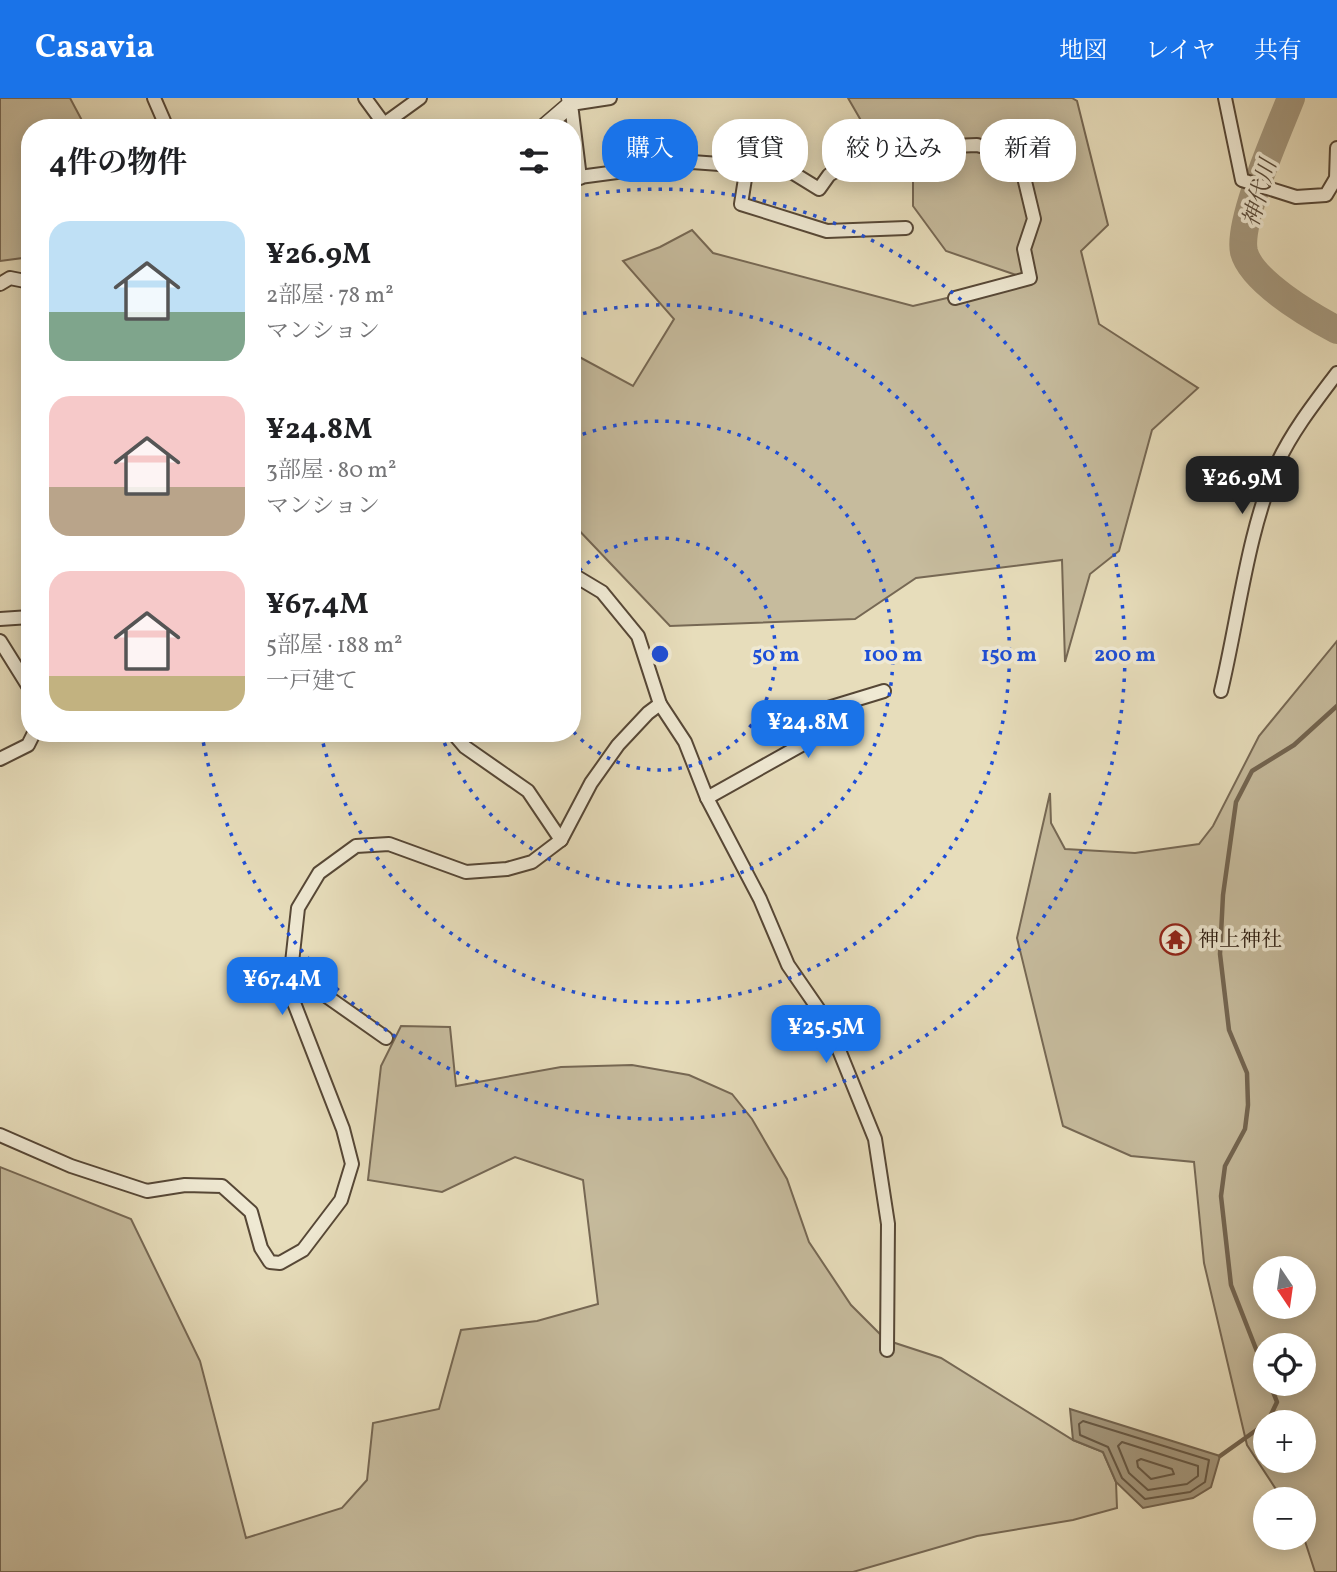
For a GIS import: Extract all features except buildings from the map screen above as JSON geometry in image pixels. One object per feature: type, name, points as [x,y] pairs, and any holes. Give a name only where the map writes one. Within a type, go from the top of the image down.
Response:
[{"type":"street","points":[[154,98],[163,119]]},
{"type":"street","points":[[365,98],[380,119]]},
{"type":"street","points":[[391,119],[420,98]]},
{"type":"street","points":[[553,119],[570,101],[610,98]]},
{"type":"street","points":[[1225,98],[1242,180],[1306,198],[1326,195],[1336,178],[1337,148]]},
{"type":"street","points":[[570,101],[571,119]]},
{"type":"street","points":[[808,182],[819,189],[829,175],[849,163],[913,169],[952,146],[977,145],[999,151],[1023,173],[1034,219],[1024,249],[1030,278],[955,298]]},
{"type":"street","points":[[581,177],[692,162],[712,163]]},
{"type":"street","points":[[744,182],[741,204],[827,232],[906,228]]},
{"type":"street","points":[[0,284],[10,278],[21,280]]},
{"type":"street","points":[[1221,691],[1259,514],[1294,433],[1337,373]]},
{"type":"street","points":[[581,580],[602,592],[638,636],[660,704],[685,742],[707,798],[760,899],[788,965],[828,1024],[875,1139],[888,1224],[887,1350]]},
{"type":"street","points":[[0,619],[21,618]]},
{"type":"street","points":[[0,641],[21,675]]},
{"type":"street","points":[[707,798],[814,738],[815,712],[884,691]]},
{"type":"street","points":[[0,1135],[71,1166],[147,1191],[185,1185],[222,1185],[251,1212],[261,1248],[270,1262],[280,1263],[303,1250],[341,1199],[352,1164],[343,1129],[289,990],[298,908],[319,873],[356,846],[389,844],[466,872],[507,869],[532,862],[561,840],[591,783],[618,745],[660,704]]},
{"type":"street","points":[[0,759],[30,742]]},
{"type":"street","points":[[461,742],[528,791],[561,840]]},
{"type":"street","points":[[289,990],[312,986],[386,1038]]},
{"type":"shaded area","points":[[0,98],[70,98],[81,119],[21,119],[21,258],[0,261]]},
{"type":"shaded area","points":[[848,98],[1072,98],[1077,101],[1108,225],[1081,251],[1099,324],[1198,388],[1152,430],[1119,551],[1090,574],[1065,662],[1062,560],[916,578],[855,619],[670,626],[581,532],[581,358],[633,386],[674,319],[623,261],[660,247],[692,230],[713,253],[913,306],[1028,279],[946,251],[913,206],[913,182],[966,182],[966,119],[860,119]]},
{"type":"shaded area","points":[[1337,641],[1337,1572],[1315,1572],[1308,1550],[1316,1550],[1316,1487],[1274,1487],[1265,1473],[1316,1473],[1316,1410],[1253,1410],[1253,1454],[1247,1445],[1204,1263],[1194,1162],[1131,1156],[1063,1126],[1017,938],[1050,793],[1051,823],[1065,849],[1135,853],[1199,844],[1213,826],[1259,736]]},
{"type":"shaded area","points":[[401,1026],[450,1027],[456,1086],[561,1067],[632,1065],[689,1075],[732,1094],[752,1119],[787,1179],[809,1242],[851,1305],[886,1340],[941,1358],[1073,1440],[1103,1452],[1116,1482],[1117,1508],[1073,1520],[977,1536],[853,1572],[0,1572],[0,1167],[131,1219],[200,1361],[246,1538],[342,1508],[367,1480],[373,1423],[439,1409],[461,1330],[537,1321],[598,1304],[583,1180],[515,1157],[442,1192],[368,1180],[381,1066]]},
{"type":"water","points":[[1070,1409],[1220,1456],[1211,1487],[1193,1498],[1143,1508],[1116,1482],[1103,1452],[1073,1440]]},
{"type":"waterway","name":"神代川","points":[[1291,98],[1253,198],[1247,220],[1244,252],[1258,275],[1270,286],[1298,307],[1337,330]]},
{"type":"waterway","points":[[1253,1341],[1231,1285],[1221,1196],[1225,1166],[1245,1129],[1248,1105],[1247,1073],[1229,1030],[1220,954],[1223,895],[1236,802],[1252,771],[1294,745],[1337,706]]},
{"type":"waterway","points":[[1273,1410],[1277,1402],[1275,1396]]},
{"type":"waterway","points":[[1220,1456],[1253,1433]]},
{"type":"place","name":"神上神社","points":[[1175,939]]}]
